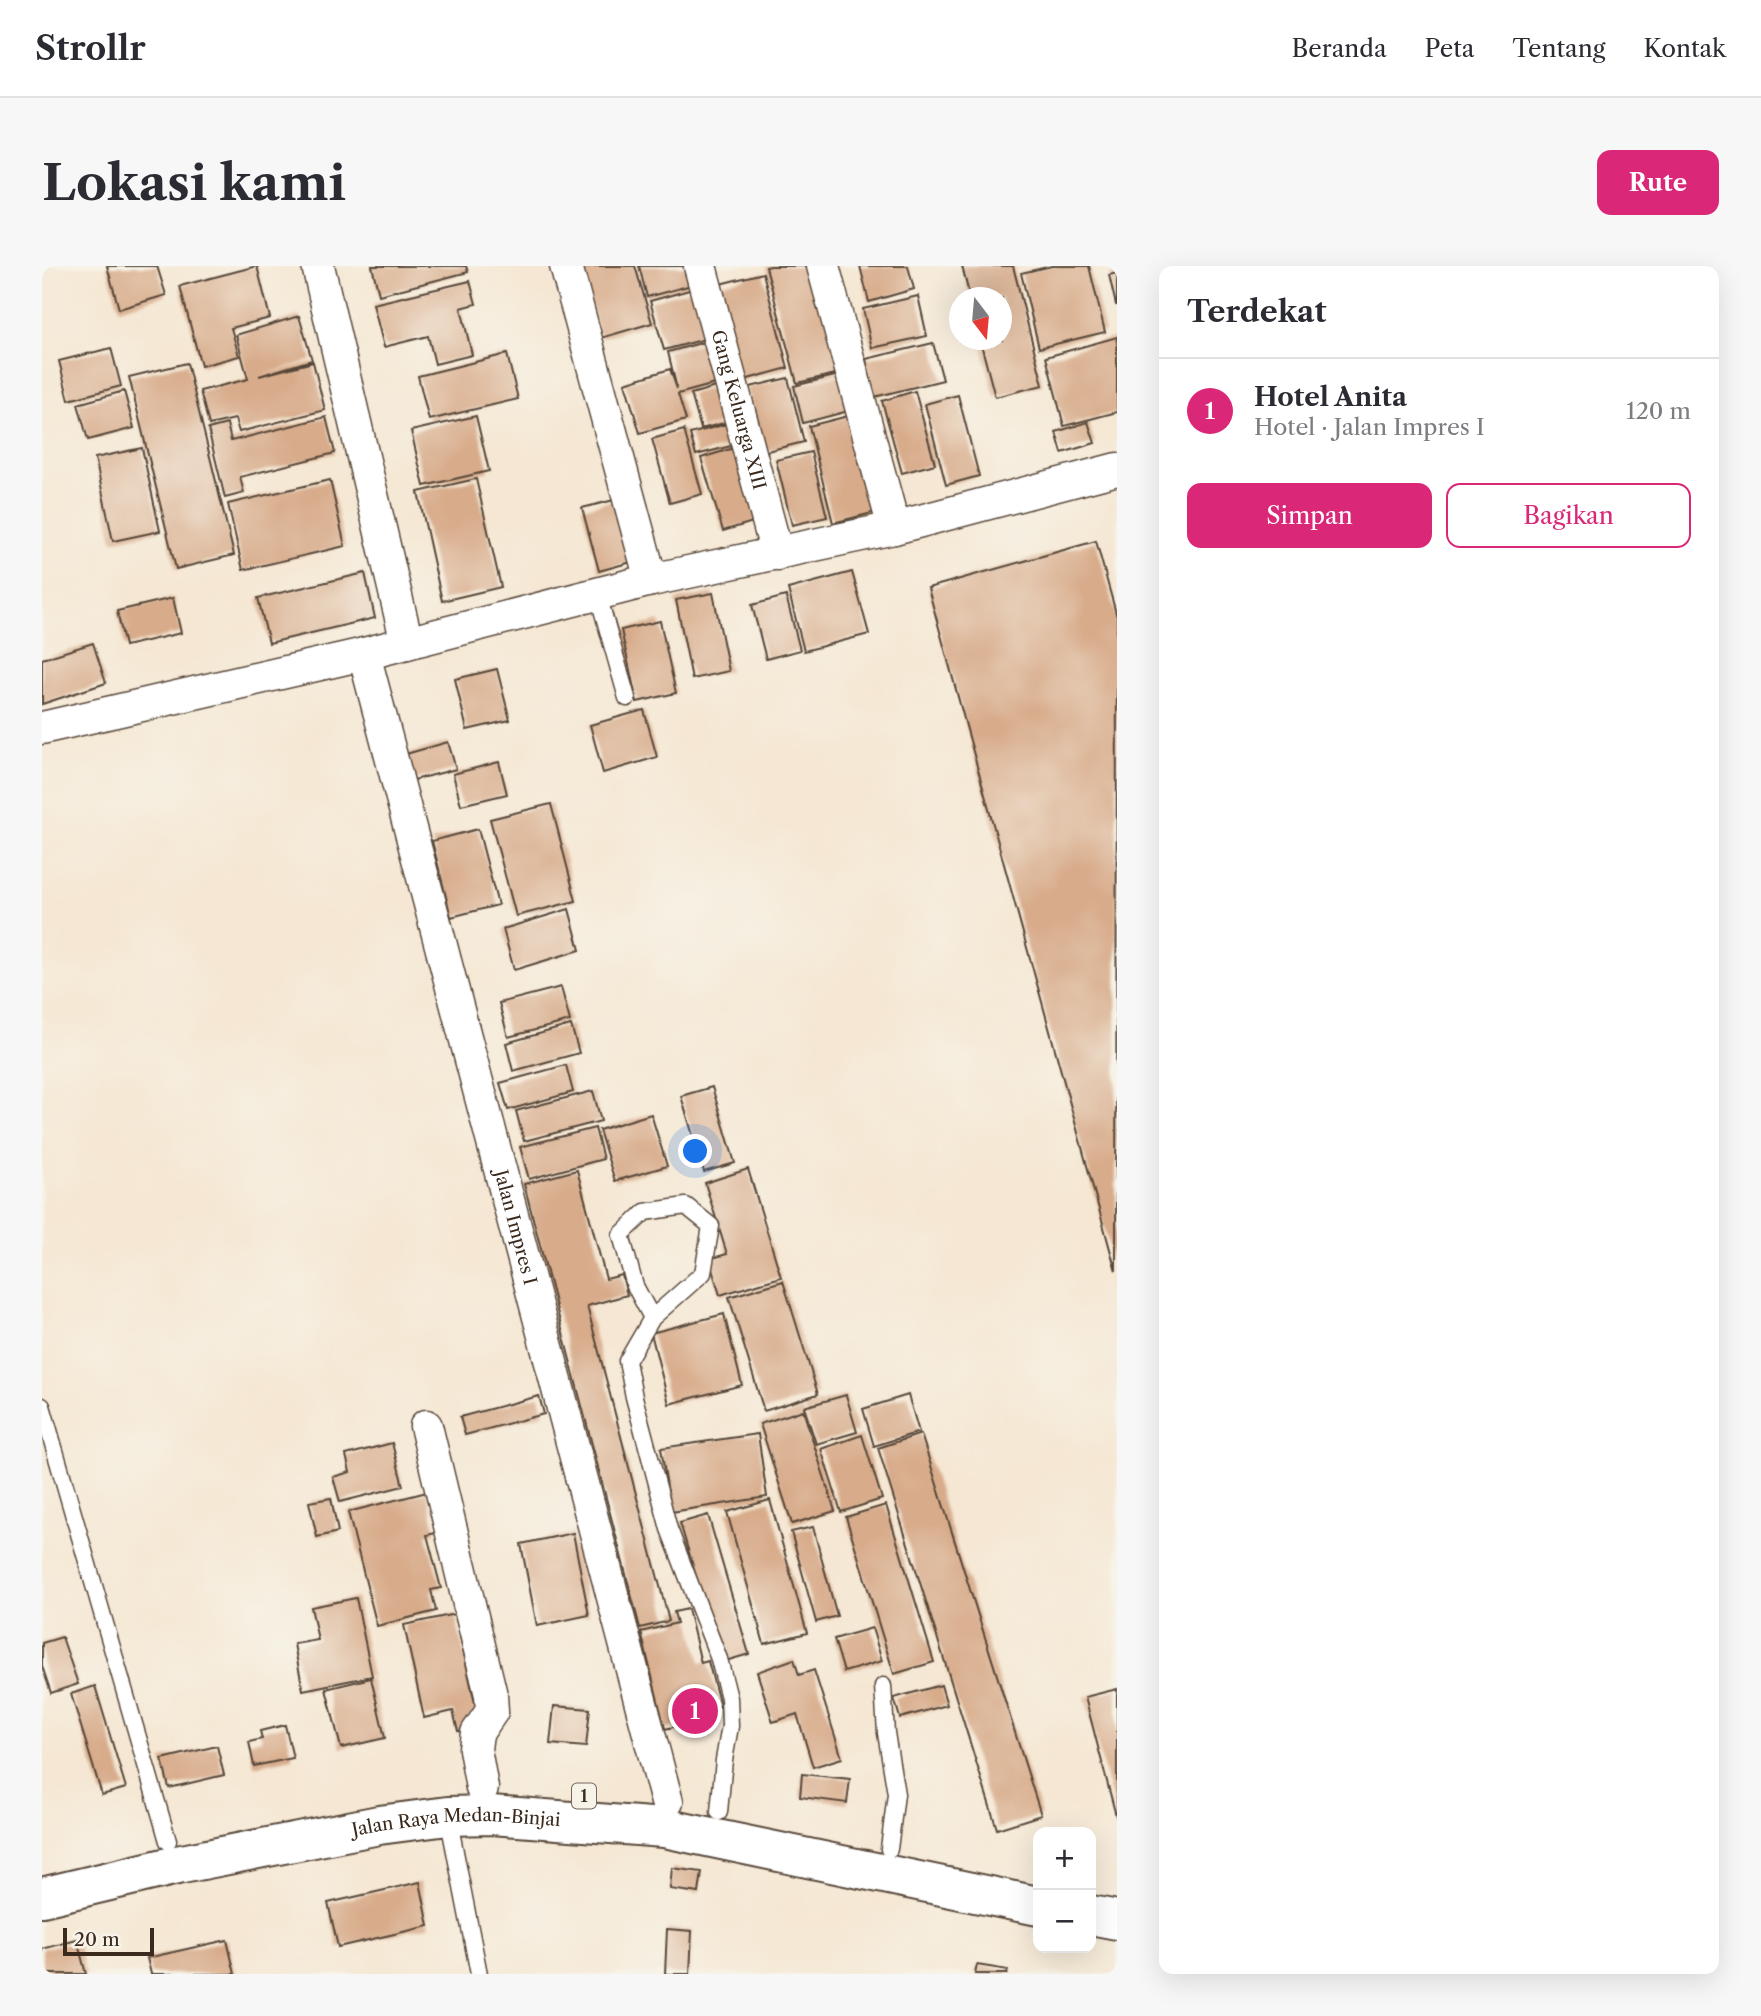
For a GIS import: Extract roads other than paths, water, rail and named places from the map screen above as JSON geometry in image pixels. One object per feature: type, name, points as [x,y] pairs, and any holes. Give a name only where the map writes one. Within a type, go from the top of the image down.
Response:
[{"type":"highway","name":"Jalan Raya Medan-Binjai","points":[[130,1863],[168,1841],[375,1799],[482,1788],[667,1802],[1033,1878]]},
{"type":"highway","name":"Jalan Raya Medan-Binjai","points":[[55,1881],[130,1863],[379,1825],[448,1816],[491,1815],[664,1828],[1033,1905]]},
{"type":"highway","points":[[1096,1890],[1117,1894]]},
{"type":"highway","points":[[1096,1916],[1117,1920]]},
{"type":"street","points":[[318,266],[407,643]]},
{"type":"street","points":[[566,266],[651,580]]},
{"type":"street","name":"Gang Keluarga XIII","points":[[700,266],[776,554]]},
{"type":"street","points":[[823,266],[894,528]]},
{"type":"street","points":[[42,728],[364,654],[651,580],[894,528],[1117,469]]},
{"type":"street","name":"Jalan Impres I","points":[[364,654],[667,1802]]},
{"type":"street","points":[[426,1426],[491,1695],[492,1711],[477,1733],[475,1749],[482,1788]]},
{"type":"lane","points":[[597,595],[627,698]]},
{"type":"lane","points":[[652,1318],[635,1286],[621,1235],[645,1212],[686,1206],[711,1226],[703,1272],[652,1318],[627,1361],[669,1528],[719,1659],[729,1698],[730,1726],[719,1812]]},
{"type":"lane","points":[[42,1406],[168,1841]]},
{"type":"lane","points":[[883,1686],[886,1733],[896,1794],[889,1849]]},
{"type":"lane","points":[[448,1816],[479,1974]]},
{"type":"place","name":"Hotel Anita","points":[[695,1711]]}]
